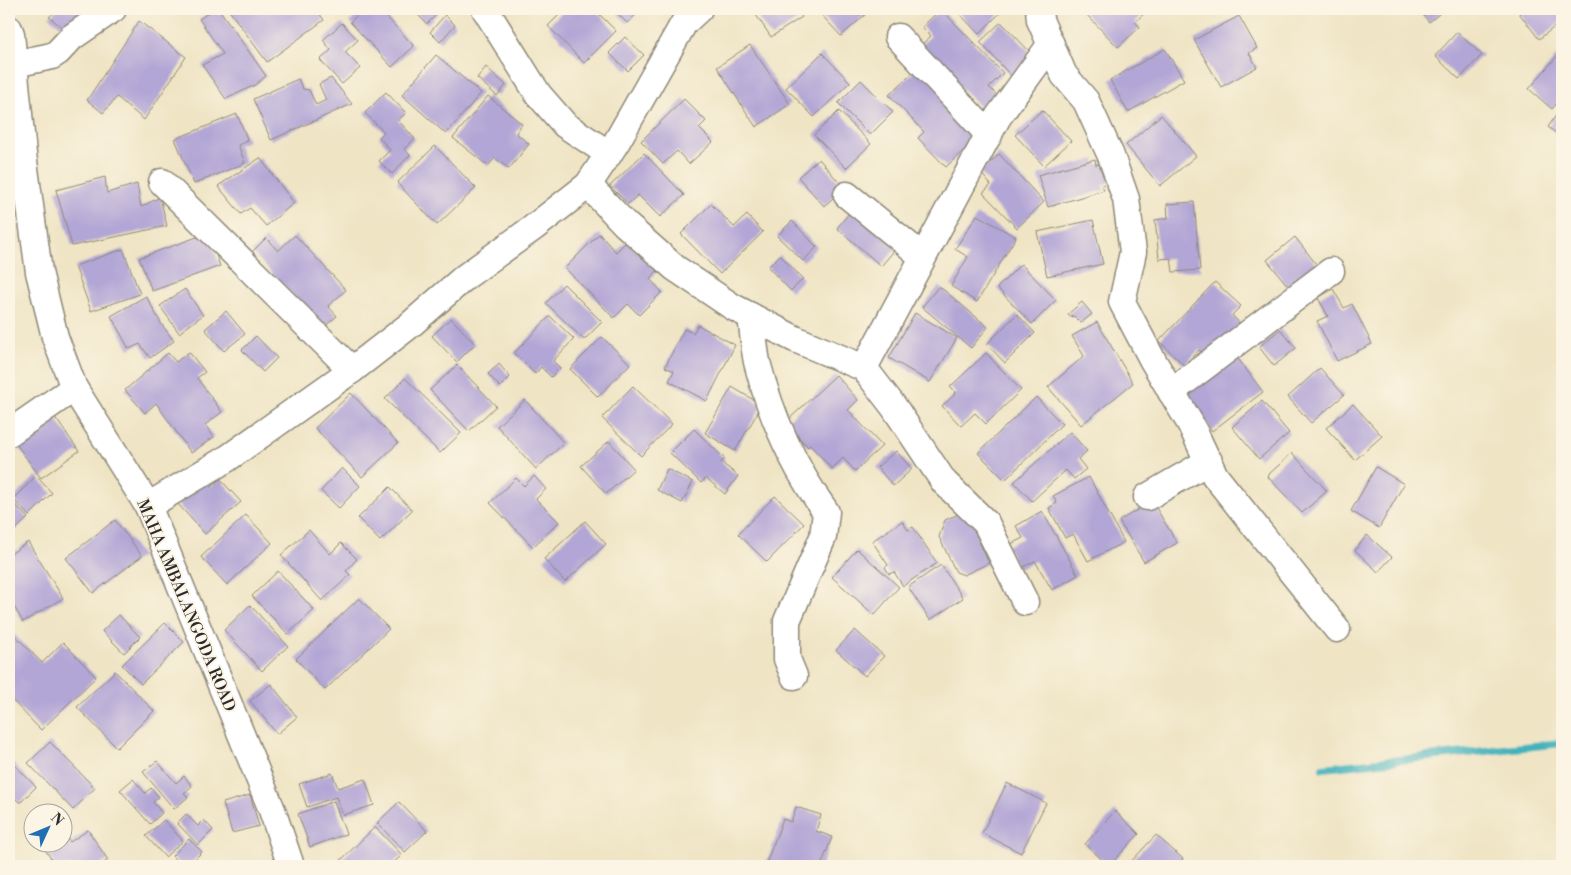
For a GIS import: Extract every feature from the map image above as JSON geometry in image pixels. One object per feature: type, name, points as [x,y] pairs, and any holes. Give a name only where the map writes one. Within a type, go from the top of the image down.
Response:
[{"type":"street","points":[[13,78],[52,56],[63,48],[72,37],[114,9]]},
{"type":"street","points":[[485,9],[538,94],[565,125],[609,154]]},
{"type":"street","points":[[148,506],[228,458],[352,370],[410,325],[465,277],[588,185],[609,154],[684,23],[699,9]]},
{"type":"street","points":[[1039,9],[1040,20],[1064,76],[1086,101],[1111,156],[1126,199],[1133,252],[1122,302],[1152,359],[1190,423],[1216,476],[1337,629]]},
{"type":"street","name":"MAHA AMBALANGODA ROAD","points":[[9,29],[13,78],[39,272],[55,337],[74,388],[148,506],[272,810],[291,866]]},
{"type":"street","points":[[898,37],[989,134]]},
{"type":"street","points":[[864,368],[998,117],[1051,44]]},
{"type":"street","points":[[162,182],[352,370]]},
{"type":"street","points":[[588,185],[625,224],[675,268],[733,307],[795,338],[864,368],[894,407],[944,482],[986,523],[1025,602]]},
{"type":"street","points":[[847,195],[924,257]]},
{"type":"street","points":[[1171,392],[1332,270]]},
{"type":"street","points":[[751,316],[757,361],[778,426],[806,483],[826,512],[824,537],[787,621],[787,659],[794,676]]},
{"type":"street","points":[[9,433],[74,388]]},
{"type":"street","points":[[1147,498],[1209,461]]},
{"type":"building","points":[[58,9],[99,9],[70,33],[49,17]]},
{"type":"building","points":[[214,9],[219,9],[266,76],[255,85],[226,99],[202,65],[223,54],[199,19]]},
{"type":"building","points":[[228,9],[316,9],[324,20],[267,62]]},
{"type":"building","points":[[364,9],[379,9],[414,46],[392,67],[350,22]]},
{"type":"building","points":[[412,9],[442,9],[427,24]]},
{"type":"building","points":[[565,9],[594,9],[616,31],[584,63],[548,26]]},
{"type":"building","points":[[613,9],[642,9],[627,23]]},
{"type":"building","points":[[658,9],[670,9],[664,15]]},
{"type":"building","points":[[752,9],[796,9],[802,17],[771,37]]},
{"type":"building","points":[[816,9],[861,9],[866,14],[841,36]]},
{"type":"building","points":[[941,9],[1003,73],[989,87],[1005,104],[990,118],[921,45],[931,36],[922,27]]},
{"type":"building","points":[[955,9],[1004,9],[979,34]]},
{"type":"building","points":[[1088,9],[1149,9],[1135,22],[1140,27],[1118,47],[1084,12]]},
{"type":"building","points":[[1418,9],[1445,9],[1429,22]]},
{"type":"building","points":[[1524,9],[1557,9],[1562,16],[1562,21],[1539,39],[1519,13]]},
{"type":"building","points":[[445,15],[455,25],[440,42],[430,32]]},
{"type":"building","points":[[1239,16],[1257,48],[1249,53],[1257,67],[1221,87],[1194,40]]},
{"type":"building","points":[[139,21],[186,57],[144,120],[117,97],[103,113],[87,100]]},
{"type":"building","points":[[1001,22],[1034,56],[1012,77],[980,42]]},
{"type":"building","points":[[342,23],[358,40],[345,52],[360,68],[342,84],[320,60],[331,50],[323,40]]},
{"type":"building","points":[[1457,32],[1482,55],[1459,79],[1435,56]]},
{"type":"building","points":[[625,37],[644,55],[628,71],[609,53]]},
{"type":"building","points":[[750,45],[790,104],[756,127],[717,67]]},
{"type":"building","points":[[1165,49],[1184,80],[1128,112],[1110,80]]},
{"type":"building","points":[[1562,50],[1562,97],[1552,109],[1529,89]]},
{"type":"building","points":[[822,53],[850,82],[814,117],[786,88]]},
{"type":"building","points":[[436,55],[481,93],[446,134],[402,95]]},
{"type":"building","points":[[920,66],[982,133],[946,167],[918,138],[924,132],[889,95]]},
{"type":"building","points":[[486,67],[506,85],[497,96],[477,78]]},
{"type":"building","points":[[331,78],[352,104],[271,140],[253,99],[298,79],[303,89],[309,90],[316,105],[326,100],[319,84]]},
{"type":"building","points":[[861,80],[893,112],[870,135],[838,103]]},
{"type":"building","points":[[386,92],[406,113],[398,120],[415,139],[404,149],[410,155],[392,174],[379,161],[390,150],[379,137],[384,132],[365,113]]},
{"type":"building","points":[[488,96],[522,124],[516,133],[529,144],[509,169],[495,158],[488,166],[453,138]]},
{"type":"building","points":[[684,99],[706,121],[699,128],[713,142],[689,164],[677,151],[663,164],[641,141]]},
{"type":"building","points":[[1562,107],[1562,138],[1548,127]]},
{"type":"building","points":[[1042,110],[1071,141],[1044,166],[1015,135]]},
{"type":"building","points":[[839,111],[871,144],[846,168],[814,135]]},
{"type":"building","points":[[237,114],[248,141],[238,145],[245,163],[194,184],[175,139]]},
{"type":"building","points":[[1161,115],[1196,156],[1160,186],[1126,145]]},
{"type":"building","points":[[435,146],[476,188],[437,225],[397,183]]},
{"type":"building","points":[[644,153],[684,195],[660,217],[638,195],[628,204],[610,186]]},
{"type":"building","points":[[999,154],[1044,202],[1017,228],[983,193],[991,185],[980,172]]},
{"type":"building","points":[[260,158],[294,203],[266,226],[250,208],[241,214],[218,186]]},
{"type":"building","points":[[819,159],[844,188],[824,206],[798,177]]},
{"type":"building","points":[[1095,159],[1096,165],[1108,161],[1115,181],[1102,185],[1104,190],[1048,207],[1038,175]]},
{"type":"building","points":[[105,177],[107,193],[137,184],[141,207],[160,197],[167,226],[72,246],[56,190]]},
{"type":"building","points":[[1194,202],[1200,270],[1173,272],[1171,258],[1159,259],[1155,220],[1168,218],[1167,204]]},
{"type":"building","points":[[711,204],[734,227],[747,215],[763,232],[720,274],[681,234]]},
{"type":"building","points":[[854,207],[899,245],[881,266],[837,228]]},
{"type":"building","points":[[977,215],[1016,237],[977,302],[951,286],[968,257],[955,249]]},
{"type":"building","points":[[1093,220],[1103,264],[1047,276],[1037,232]]},
{"type":"building","points":[[792,221],[817,247],[803,261],[777,236]]},
{"type":"building","points":[[208,233],[220,266],[152,291],[139,258]]},
{"type":"building","points":[[599,234],[616,252],[627,241],[657,271],[650,279],[662,292],[639,315],[628,304],[614,318],[565,268]]},
{"type":"building","points":[[295,235],[346,290],[328,306],[337,316],[323,328],[252,252],[266,238],[278,251]]},
{"type":"building","points":[[1295,237],[1320,269],[1292,291],[1267,260]]},
{"type":"building","points":[[123,249],[140,294],[91,311],[75,266]]},
{"type":"building","points":[[780,255],[803,279],[791,291],[768,267]]},
{"type":"building","points":[[1021,264],[1056,300],[1032,324],[997,288]]},
{"type":"building","points":[[1215,282],[1241,306],[1232,315],[1241,325],[1208,359],[1199,350],[1184,365],[1159,341]]},
{"type":"building","points":[[564,284],[602,322],[584,340],[546,303]]},
{"type":"building","points":[[939,286],[988,327],[971,348],[922,307]]},
{"type":"building","points":[[185,289],[203,315],[179,333],[160,306]]},
{"type":"building","points":[[1333,289],[1344,308],[1352,304],[1372,344],[1337,361],[1317,321],[1328,316],[1318,298]]},
{"type":"building","points":[[146,296],[162,325],[174,341],[150,358],[140,344],[129,349],[111,316]]},
{"type":"building","points":[[1082,302],[1092,314],[1081,323],[1074,316],[1070,317],[1068,314]]},
{"type":"building","points":[[226,311],[245,334],[224,351],[205,329]]},
{"type":"building","points":[[915,313],[957,338],[930,382],[889,358]]},
{"type":"building","points":[[1017,314],[1035,333],[1005,363],[987,344]]},
{"type":"building","points":[[550,316],[574,339],[553,361],[560,368],[551,377],[541,367],[535,374],[514,353]]},
{"type":"building","points":[[451,318],[475,344],[457,362],[432,336]]},
{"type":"building","points":[[1097,322],[1133,383],[1081,425],[1048,387],[1084,356],[1072,336]]},
{"type":"building","points":[[698,325],[735,345],[707,401],[669,381],[674,371],[665,367],[684,329],[693,333]]},
{"type":"building","points":[[1280,329],[1296,348],[1274,366],[1259,347]]},
{"type":"building","points":[[256,336],[277,358],[263,372],[242,350]]},
{"type":"building","points":[[602,337],[630,364],[598,397],[570,369]]},
{"type":"building","points":[[189,352],[205,372],[197,378],[222,412],[205,425],[214,437],[191,453],[156,403],[145,413],[125,390],[168,353],[176,362]]},
{"type":"building","points":[[986,353],[1021,390],[986,424],[975,413],[961,426],[942,406],[956,393],[950,387]]},
{"type":"building","points":[[1236,356],[1263,392],[1212,431],[1184,394]]},
{"type":"building","points":[[499,364],[510,377],[500,387],[488,374]]},
{"type":"building","points":[[457,365],[496,406],[469,431],[430,390]]},
{"type":"building","points":[[1320,368],[1344,395],[1311,423],[1288,397]]},
{"type":"building","points":[[836,375],[858,400],[848,410],[882,446],[855,471],[843,458],[832,469],[810,445],[808,447],[785,423]]},
{"type":"building","points":[[405,378],[461,433],[440,453],[385,399]]},
{"type":"building","points":[[633,386],[672,424],[641,456],[602,418]]},
{"type":"building","points":[[732,387],[762,405],[735,451],[705,433]]},
{"type":"building","points":[[351,393],[398,443],[362,477],[315,428]]},
{"type":"building","points":[[1036,397],[1062,424],[1005,480],[978,453]]},
{"type":"building","points":[[525,400],[564,443],[536,469],[497,426]]},
{"type":"building","points":[[1262,401],[1289,433],[1259,459],[1232,427]]},
{"type":"building","points":[[1353,404],[1382,436],[1355,460],[1326,428]]},
{"type":"building","points":[[54,416],[79,451],[41,478],[16,444]]},
{"type":"building","points":[[694,429],[725,459],[721,462],[738,476],[725,494],[706,478],[701,483],[670,453]]},
{"type":"building","points":[[1070,432],[1087,451],[1078,459],[1086,469],[1074,479],[1066,470],[1032,501],[1014,482]]},
{"type":"building","points":[[609,441],[634,469],[606,494],[581,466]]},
{"type":"building","points":[[896,451],[912,469],[893,486],[877,467]]},
{"type":"building","points":[[1292,453],[1327,491],[1302,513],[1267,476]]},
{"type":"building","points":[[1376,467],[1404,484],[1379,528],[1351,511]]},
{"type":"building","points":[[342,468],[360,486],[339,508],[321,491]]},
{"type":"building","points":[[667,469],[693,482],[682,503],[657,490]]},
{"type":"building","points":[[36,476],[52,493],[29,516],[13,499]]},
{"type":"building","points":[[534,476],[546,489],[536,499],[559,522],[533,547],[490,503],[516,478],[524,486]]},
{"type":"building","points":[[1089,477],[1124,542],[1088,561],[1073,534],[1065,538],[1049,508],[1057,503],[1053,496]]},
{"type":"building","points":[[205,479],[211,487],[220,479],[241,502],[205,534],[177,503]]},
{"type":"building","points":[[390,487],[412,510],[380,541],[358,518]]},
{"type":"building","points":[[775,496],[804,524],[767,562],[738,534]]},
{"type":"building","points":[[11,500],[28,518],[9,536],[9,503]]},
{"type":"building","points":[[1152,501],[1177,543],[1144,562],[1119,521]]},
{"type":"building","points":[[1042,511],[1078,575],[1052,590],[1035,561],[1019,569],[1007,546],[1023,538],[1016,526]]},
{"type":"building","points":[[963,512],[981,529],[976,535],[989,563],[964,575],[956,572],[939,537],[945,520]]},
{"type":"building","points":[[246,515],[272,543],[227,585],[201,557]]},
{"type":"building","points":[[115,520],[142,556],[93,593],[66,558]]},
{"type":"building","points":[[585,521],[606,544],[565,582],[544,559]]},
{"type":"building","points":[[902,521],[908,530],[913,527],[937,563],[903,586],[894,572],[889,574],[885,567],[888,565],[872,541]]},
{"type":"building","points":[[309,530],[330,554],[341,543],[357,559],[346,571],[350,575],[322,601],[281,555]]},
{"type":"building","points":[[1367,535],[1392,557],[1378,572],[1355,550]]},
{"type":"building","points":[[28,542],[63,598],[23,622],[9,598],[9,555]]},
{"type":"building","points":[[857,549],[899,587],[874,615],[832,577]]},
{"type":"building","points":[[941,565],[963,598],[930,620],[908,587]]},
{"type":"building","points":[[278,571],[314,610],[288,634],[252,596]]},
{"type":"building","points":[[359,598],[389,629],[325,690],[296,659]]},
{"type":"building","points":[[250,605],[288,646],[262,671],[224,630]]},
{"type":"building","points":[[119,615],[140,637],[124,653],[102,631]]},
{"type":"building","points":[[165,623],[184,642],[141,684],[122,665]]},
{"type":"building","points":[[9,629],[42,663],[63,642],[96,677],[41,730],[9,697]]},
{"type":"building","points":[[855,630],[884,656],[865,676],[836,650]]},
{"type":"building","points":[[115,671],[154,711],[117,748],[77,707]]},
{"type":"building","points":[[271,684],[297,717],[277,734],[250,701]]},
{"type":"building","points":[[50,742],[95,788],[73,810],[72,802],[65,802],[28,763]]},
{"type":"building","points":[[9,759],[36,787],[20,803],[15,798],[9,805]]},
{"type":"building","points":[[157,761],[176,783],[184,776],[192,786],[184,793],[188,797],[174,809],[143,772]]},
{"type":"building","points":[[332,773],[338,788],[365,779],[374,805],[343,815],[336,797],[307,807],[299,784]]},
{"type":"building","points":[[133,779],[145,793],[151,788],[159,797],[153,802],[162,813],[150,824],[120,790]]},
{"type":"building","points":[[1007,783],[1046,803],[1021,853],[982,833]]},
{"type":"building","points":[[250,795],[259,826],[232,833],[223,803]]},
{"type":"building","points":[[334,801],[346,834],[310,847],[298,814]]},
{"type":"building","points":[[399,802],[427,831],[405,852],[377,823]]},
{"type":"building","points":[[796,807],[821,815],[816,831],[832,837],[821,866],[765,866],[783,819],[791,822]]},
{"type":"building","points":[[1115,811],[1139,834],[1109,866],[1085,844]]},
{"type":"building","points":[[186,814],[198,826],[204,820],[213,830],[198,845],[177,823]]},
{"type":"building","points":[[164,820],[183,841],[165,857],[146,836]]},
{"type":"building","points":[[375,827],[402,855],[390,866],[341,866],[338,863]]},
{"type":"building","points":[[88,830],[108,860],[99,866],[56,866],[47,852],[72,852],[72,841]]},
{"type":"building","points":[[1156,835],[1183,859],[1176,866],[1127,866]]},
{"type":"building","points":[[189,839],[202,852],[188,866],[182,866],[172,856]]},
{"type":"waterway","points":[[1323,768],[1562,743]]}]
